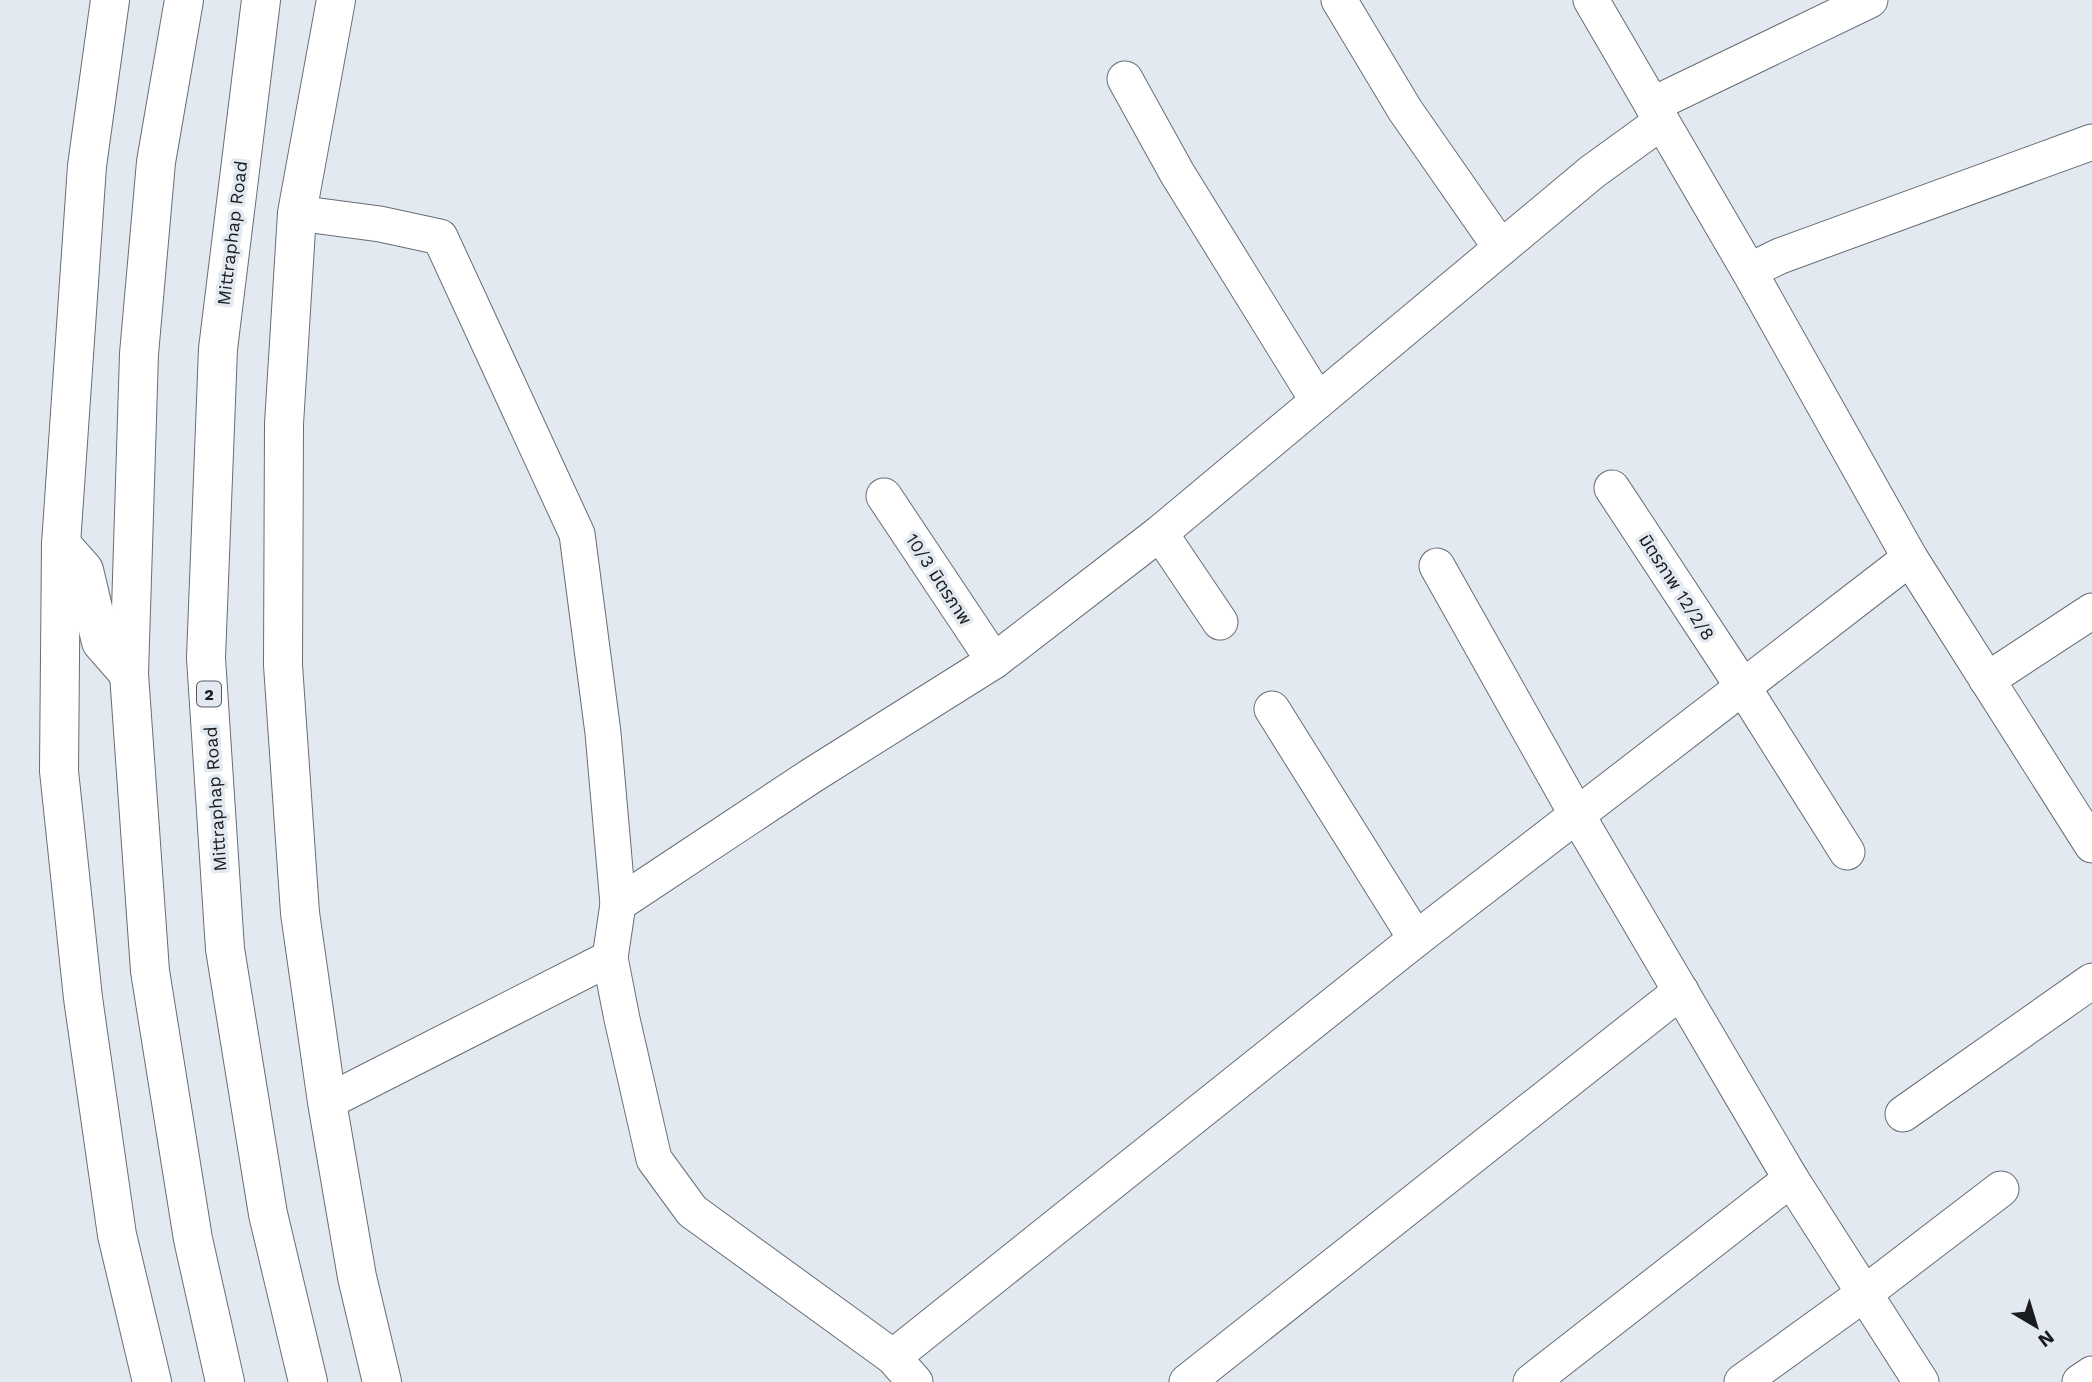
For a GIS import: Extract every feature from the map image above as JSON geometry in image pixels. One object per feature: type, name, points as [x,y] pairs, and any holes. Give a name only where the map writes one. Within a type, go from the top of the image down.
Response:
[{"type":"highway","points":[[110,0],[87,166],[61,544],[59,771],[81,984],[117,1235],[152,1382]]},
{"type":"highway","points":[[184,0],[156,162],[139,354],[129,674],[150,971],[193,1239],[225,1382]]},
{"type":"highway","name":"Mittraphap Road","points":[[261,0],[218,349],[206,658],[225,949],[268,1214],[308,1382]]},
{"type":"highway","points":[[335,0],[298,213],[284,424],[283,665],[300,913],[327,1102],[358,1277],[382,1382]]},
{"type":"highway","points":[[61,544],[84,570],[101,642],[129,674]]},
{"type":"street","points":[[1339,0],[1405,110],[1501,248]]},
{"type":"street","points":[[1591,0],[1749,271],[1910,558],[2092,845]]},
{"type":"street","points":[[618,904],[811,776],[993,661],[1160,533],[1592,173],[1656,113],[1870,0]]},
{"type":"street","points":[[1125,79],[1177,173],[1318,401]]},
{"type":"street","points":[[1749,271],[1780,256],[2092,142]]},
{"type":"street","points":[[298,213],[380,224],[440,237],[578,534],[604,733],[618,904],[610,958],[654,1159],[692,1211],[904,1369],[1416,939],[1910,558]]},
{"type":"street","name":"มิตรภาพ 12/2/8","points":[[1612,488],[1743,687],[1847,852]]},
{"type":"street","name":"10/3 มิตรภาพ","points":[[884,496],[993,661]]},
{"type":"street","points":[[1160,533],[1220,622]]},
{"type":"street","points":[[1437,566],[1577,815],[1791,1179],[1921,1382]]},
{"type":"street","points":[[1987,680],[2092,611]]},
{"type":"street","points":[[1272,709],[1416,939]]},
{"type":"street","points":[[327,1102],[610,958]]},
{"type":"street","points":[[1903,1114],[2092,981]]},
{"type":"street","points":[[1187,1382],[1681,991]]},
{"type":"street","points":[[1531,1382],[1791,1179]]},
{"type":"street","points":[[1742,1382],[1865,1293],[2001,1189]]},
{"type":"street","points":[[2080,1382],[2092,1374]]}]
